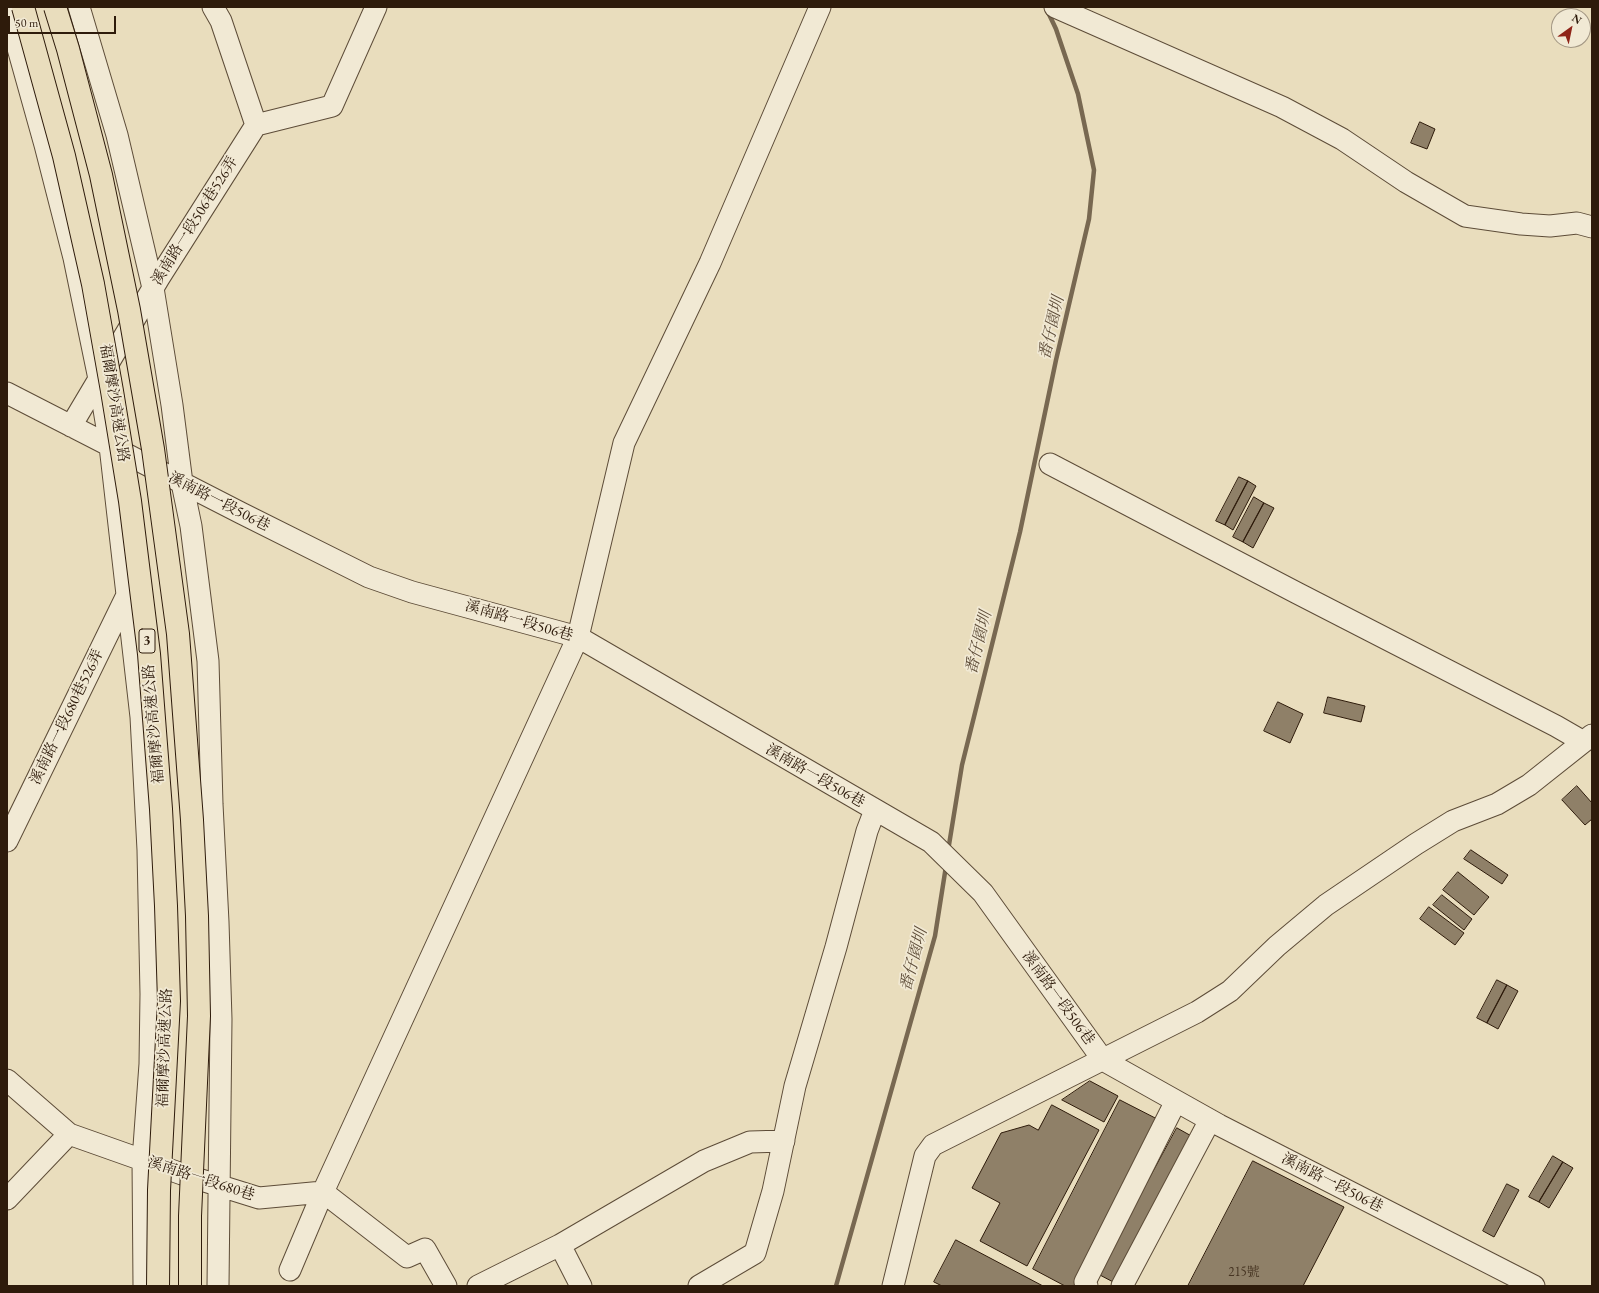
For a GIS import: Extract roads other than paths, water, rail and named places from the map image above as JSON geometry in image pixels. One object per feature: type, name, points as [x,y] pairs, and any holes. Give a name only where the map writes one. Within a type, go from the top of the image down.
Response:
[{"type":"highway","name":"福爾摩沙高速公路","points":[[23,7],[64,156],[93,284],[130,501],[149,654],[161,809],[166,906],[168,993],[159,1190],[158,1286]]},
{"type":"highway","name":"福爾摩沙高速公路","points":[[55,7],[68,49],[101,175],[129,310],[153,449],[178,634],[192,820],[197,916],[199,1016],[190,1216],[190,1286]]},
{"type":"street","points":[[79,7],[117,135],[153,288],[172,405],[182,483],[191,526],[208,661],[221,1019],[218,1286]]},
{"type":"street","points":[[213,7],[221,21],[256,125],[332,106],[376,7]]},
{"type":"street","points":[[290,1270],[322,1192],[578,637],[624,443],[710,263],[820,7]]},
{"type":"street","points":[[1055,7],[1282,107],[1342,139],[1406,182],[1465,216],[1494,221],[1550,226],[1577,223],[1592,227]]},
{"type":"street","points":[[7,9],[31,91],[72,250],[99,379],[110,446],[128,593],[141,717],[148,850],[151,994],[150,1064],[143,1160],[144,1286]]},
{"type":"street","name":"溪南路一段506巷526弄","points":[[71,426],[153,288],[256,125]]},
{"type":"street","name":"溪南路一段506巷","points":[[7,393],[369,577],[412,592],[578,637],[931,842],[983,893],[1103,1060],[1210,1120],[1534,1286]]},
{"type":"street","points":[[894,1286],[925,1156],[934,1144],[1197,1012],[1230,991],[1277,946],[1326,905],[1416,844],[1453,821],[1497,804],[1529,785],[1587,738],[1556,726],[1050,464]]},
{"type":"street","name":"溪南路一段680巷526弄","points":[[7,840],[128,593]]},
{"type":"street","points":[[699,1286],[755,1253],[773,1191],[795,1086],[836,947],[867,831],[875,810]]},
{"type":"street","name":"溪南路一段680巷","points":[[7,1080],[69,1134],[259,1198],[322,1192]]},
{"type":"street","points":[[1087,1286],[1086,1282],[1176,1101]]},
{"type":"street","points":[[1122,1286],[1210,1120]]},
{"type":"street","points":[[7,1199],[69,1134]]},
{"type":"street","points":[[478,1286],[560,1245],[704,1161],[750,1142],[784,1141]]},
{"type":"street","points":[[322,1192],[407,1257],[426,1249],[446,1286]]},
{"type":"street","points":[[560,1245],[581,1286]]},
{"type":"waterway","name":"番仔園圳","points":[[948,851],[962,765],[1020,532],[1056,360],[1089,219],[1094,170],[1078,94],[1056,29],[1047,10]]},
{"type":"waterway","name":"番仔園圳","points":[[836,1286],[935,936],[946,866]]}]
